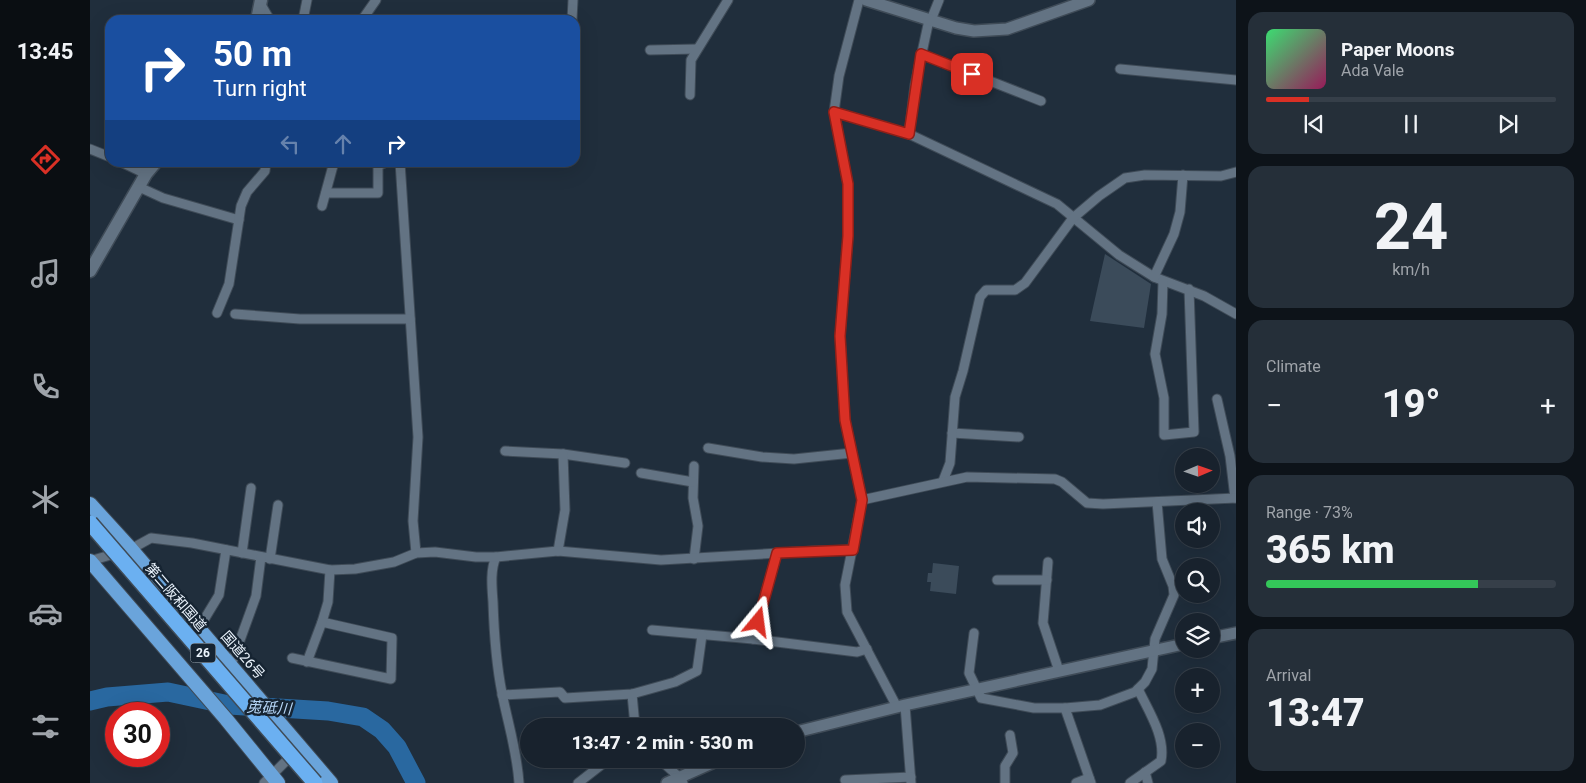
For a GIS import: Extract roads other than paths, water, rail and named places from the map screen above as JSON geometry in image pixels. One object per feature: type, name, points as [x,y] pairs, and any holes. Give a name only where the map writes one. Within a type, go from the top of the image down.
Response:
[{"type":"highway","name":"国道26号","points":[[90,504],[131,549],[331,783]]},
{"type":"highway","name":"第二阪和国道","points":[[90,523],[315,783]]},
{"type":"highway","name":"26","points":[[90,561],[226,719],[271,781]]},
{"type":"main road","points":[[258,15],[261,2]]},
{"type":"main road","points":[[90,271],[152,167]]},
{"type":"street","points":[[304,15],[307,0]]},
{"type":"street","points":[[366,15],[376,0]]},
{"type":"street","points":[[572,15],[573,0]]},
{"type":"street","points":[[690,95],[691,60],[728,0]]},
{"type":"street","points":[[845,780],[911,780],[901,706],[847,612],[845,585],[862,500],[845,420],[840,336],[848,236],[848,184],[834,112],[839,76],[859,0]]},
{"type":"street","points":[[866,0],[956,28],[974,31],[1007,29],[1089,0]]},
{"type":"street","points":[[909,134],[921,54],[930,20],[939,0]]},
{"type":"street","points":[[261,2],[268,15]]},
{"type":"street","points":[[650,50],[697,49]]},
{"type":"street","points":[[921,54],[1041,101]]},
{"type":"street","points":[[1120,69],[1236,80]]},
{"type":"street","points":[[834,112],[909,134],[1057,204],[1119,255],[1159,279],[1189,289],[1236,314]]},
{"type":"street","points":[[90,149],[105,156]]},
{"type":"street","points":[[131,167],[146,174]]},
{"type":"street","points":[[216,313],[229,284],[241,206],[247,192],[265,171],[265,167]]},
{"type":"street","points":[[322,206],[333,167]]},
{"type":"street","points":[[326,193],[378,193],[378,167]]},
{"type":"street","points":[[400,167],[418,437],[413,521],[416,553]]},
{"type":"street","points":[[943,481],[950,463],[955,397],[980,297],[986,290],[1015,290],[1025,283],[1073,218],[1099,196],[1126,178],[1145,175],[1221,176],[1236,172]]},
{"type":"street","points":[[1183,175],[1180,212],[1159,279],[1162,314],[1155,354],[1164,398],[1164,434],[1194,432],[1189,289]]},
{"type":"street","points":[[139,187],[163,198],[239,220]]},
{"type":"street","points":[[235,314],[300,319],[410,319]]},
{"type":"street","points":[[862,500],[967,477],[1055,479],[1062,482],[1087,503],[1103,504],[1235,498],[1230,456],[1217,399]]},
{"type":"street","points":[[952,433],[1019,438]]},
{"type":"street","points":[[708,448],[762,457],[794,458],[852,453]]},
{"type":"street","points":[[505,451],[563,454],[625,463]]},
{"type":"street","points":[[558,551],[565,510],[563,454]]},
{"type":"street","points":[[694,466],[693,498],[698,526],[694,560]]},
{"type":"street","points":[[641,473],[694,482]]},
{"type":"street","points":[[242,553],[251,488]]},
{"type":"street","points":[[974,633],[969,673],[981,698],[1034,708],[1065,708],[1100,705],[1122,698],[1138,689],[1145,682],[1152,669],[1155,639],[1174,595],[1173,586],[1162,559],[1157,502]]},
{"type":"street","points":[[230,665],[256,596],[278,505]]},
{"type":"street","points":[[90,561],[131,549],[151,538],[330,570],[355,569],[394,562],[416,553],[435,552],[476,557],[496,557],[558,551],[661,560],[694,560],[777,553],[853,550]]},
{"type":"street","points":[[199,628],[219,595],[226,550]]},
{"type":"street","points":[[752,639],[777,553]]},
{"type":"street","points":[[496,557],[493,563],[492,590],[495,651],[502,695],[518,760],[519,783]]},
{"type":"street","points":[[1048,562],[1044,623],[1059,671]]},
{"type":"street","points":[[307,662],[328,602],[330,570]]},
{"type":"street","points":[[997,580],[1047,580]]},
{"type":"street","points":[[292,658],[391,680],[392,638],[322,622]]},
{"type":"street","points":[[652,630],[752,639],[857,652],[867,649]]},
{"type":"street","points":[[1220,636],[1236,633]]},
{"type":"street","points":[[502,695],[560,692],[565,698],[632,694],[675,682],[697,671],[702,635]]},
{"type":"street","points":[[805,730],[901,706],[1175,646]]},
{"type":"street","points":[[1130,783],[1161,761],[1162,753],[1160,739],[1138,689]]},
{"type":"street","points":[[632,694],[634,718]]},
{"type":"street","points":[[1065,708],[1090,780],[1076,783]]},
{"type":"street","points":[[1005,783],[1005,766],[1012,753],[1010,735]]},
{"type":"street","points":[[271,781],[301,747]]},
{"type":"street","points":[[578,783],[597,768]]},
{"type":"street","points":[[668,768],[681,780]]},
{"type":"street","points":[[667,783],[681,780],[704,768]]},
{"type":"street","points":[[1145,772],[1148,783]]},
{"type":"waterway","name":"莵砥川","points":[[90,701],[107,697],[168,692],[229,705],[328,711],[363,717],[382,730],[397,747],[416,783]]}]
